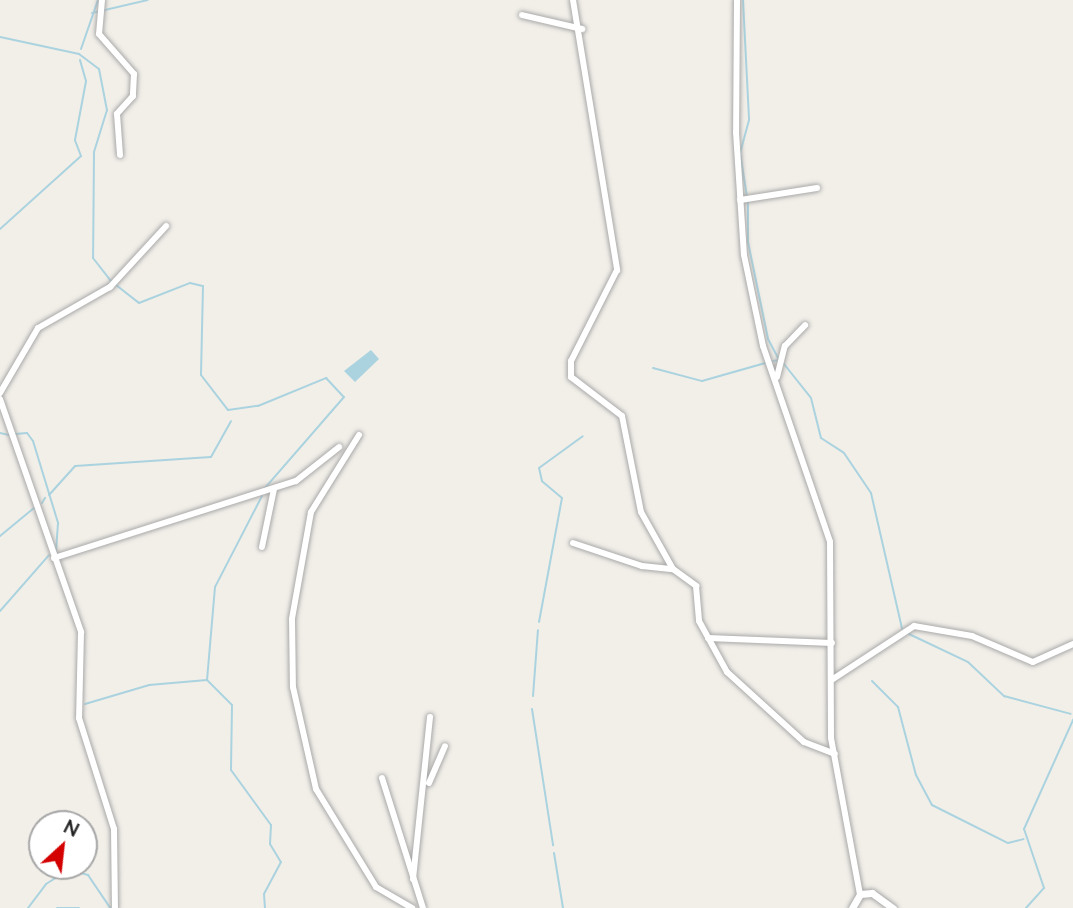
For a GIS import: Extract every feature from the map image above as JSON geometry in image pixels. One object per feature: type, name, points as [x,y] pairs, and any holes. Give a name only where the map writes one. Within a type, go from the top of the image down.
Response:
[{"type":"street","points":[[102,0],[99,34],[134,74],[133,96],[117,114],[120,155]]},
{"type":"street","points":[[573,0],[582,29],[587,100],[617,270],[572,361],[570,377],[622,416],[640,512],[673,569],[696,586],[708,638],[727,672],[804,742],[835,754]]},
{"type":"street","points":[[737,0],[740,200],[754,312],[830,542],[835,754],[860,894],[852,908]]},
{"type":"street","points":[[522,15],[582,29]]},
{"type":"street","points":[[740,200],[817,188]]},
{"type":"street","points":[[0,393],[38,328],[110,288],[166,226]]},
{"type":"street","points":[[777,378],[785,346],[805,325]]},
{"type":"street","points":[[0,399],[80,632],[79,718],[114,829],[115,908]]},
{"type":"street","points":[[359,435],[311,512],[292,619],[293,687],[316,789],[376,887],[412,908]]},
{"type":"street","points":[[54,558],[274,489],[312,473],[339,447]]},
{"type":"street","points":[[262,547],[274,489]]},
{"type":"street","points":[[573,543],[642,566],[673,569]]},
{"type":"street","points":[[832,679],[914,626],[972,636],[1033,662],[1073,644]]},
{"type":"street","points":[[708,638],[832,643]]},
{"type":"street","points":[[412,879],[425,791],[430,717]]},
{"type":"street","points":[[425,791],[445,746]]},
{"type":"street","points":[[382,778],[423,908]]},
{"type":"street","points":[[860,894],[872,893],[892,908]]},
{"type":"water","points":[[371,350],[379,359],[355,382],[344,371]]},
{"type":"waterway","points":[[81,49],[98,0]]},
{"type":"waterway","points":[[92,13],[148,0]]},
{"type":"waterway","points":[[743,0],[749,120],[740,153],[747,196]]},
{"type":"waterway","points":[[0,37],[79,54],[99,69],[107,110],[94,152],[93,258],[111,281]]},
{"type":"waterway","points":[[0,229],[81,156],[75,140],[86,81],[80,60]]},
{"type":"waterway","points":[[748,201],[748,242],[768,339],[779,360],[773,361]]},
{"type":"waterway","points":[[116,285],[139,303],[190,283],[203,286],[201,375],[228,410],[258,406],[326,378],[344,397],[264,489]]},
{"type":"waterway","points":[[653,368],[702,381],[765,363]]},
{"type":"waterway","points":[[784,364],[811,398],[821,438],[844,453],[871,493],[902,628]]},
{"type":"waterway","points":[[49,495],[75,466],[211,457],[231,421]]},
{"type":"waterway","points":[[0,433],[9,435]]},
{"type":"waterway","points":[[16,434],[27,433],[33,441],[58,523],[56,550]]},
{"type":"waterway","points":[[539,622],[562,498],[542,481],[539,468],[583,436]]},
{"type":"waterway","points":[[262,496],[215,587],[207,680],[232,705],[231,770],[271,825],[270,844],[281,862],[264,894],[265,908]]},
{"type":"waterway","points":[[42,503],[45,498]]},
{"type":"waterway","points":[[0,536],[34,508]]},
{"type":"waterway","points":[[0,611],[49,555]]},
{"type":"waterway","points":[[533,696],[538,630]]},
{"type":"waterway","points":[[909,634],[968,662],[1004,696],[1071,714]]},
{"type":"waterway","points":[[85,704],[149,685],[207,680]]},
{"type":"waterway","points":[[872,681],[898,707],[916,775],[932,805],[1008,843],[1024,839]]},
{"type":"waterway","points":[[532,709],[553,845]]},
{"type":"waterway","points":[[1026,908],[1044,888],[1024,829],[1073,720]]},
{"type":"waterway","points":[[554,853],[563,908]]},
{"type":"waterway","points":[[28,908],[46,884],[68,870],[88,875],[110,908]]},
{"type":"waterway","points":[[57,908],[79,908]]}]
